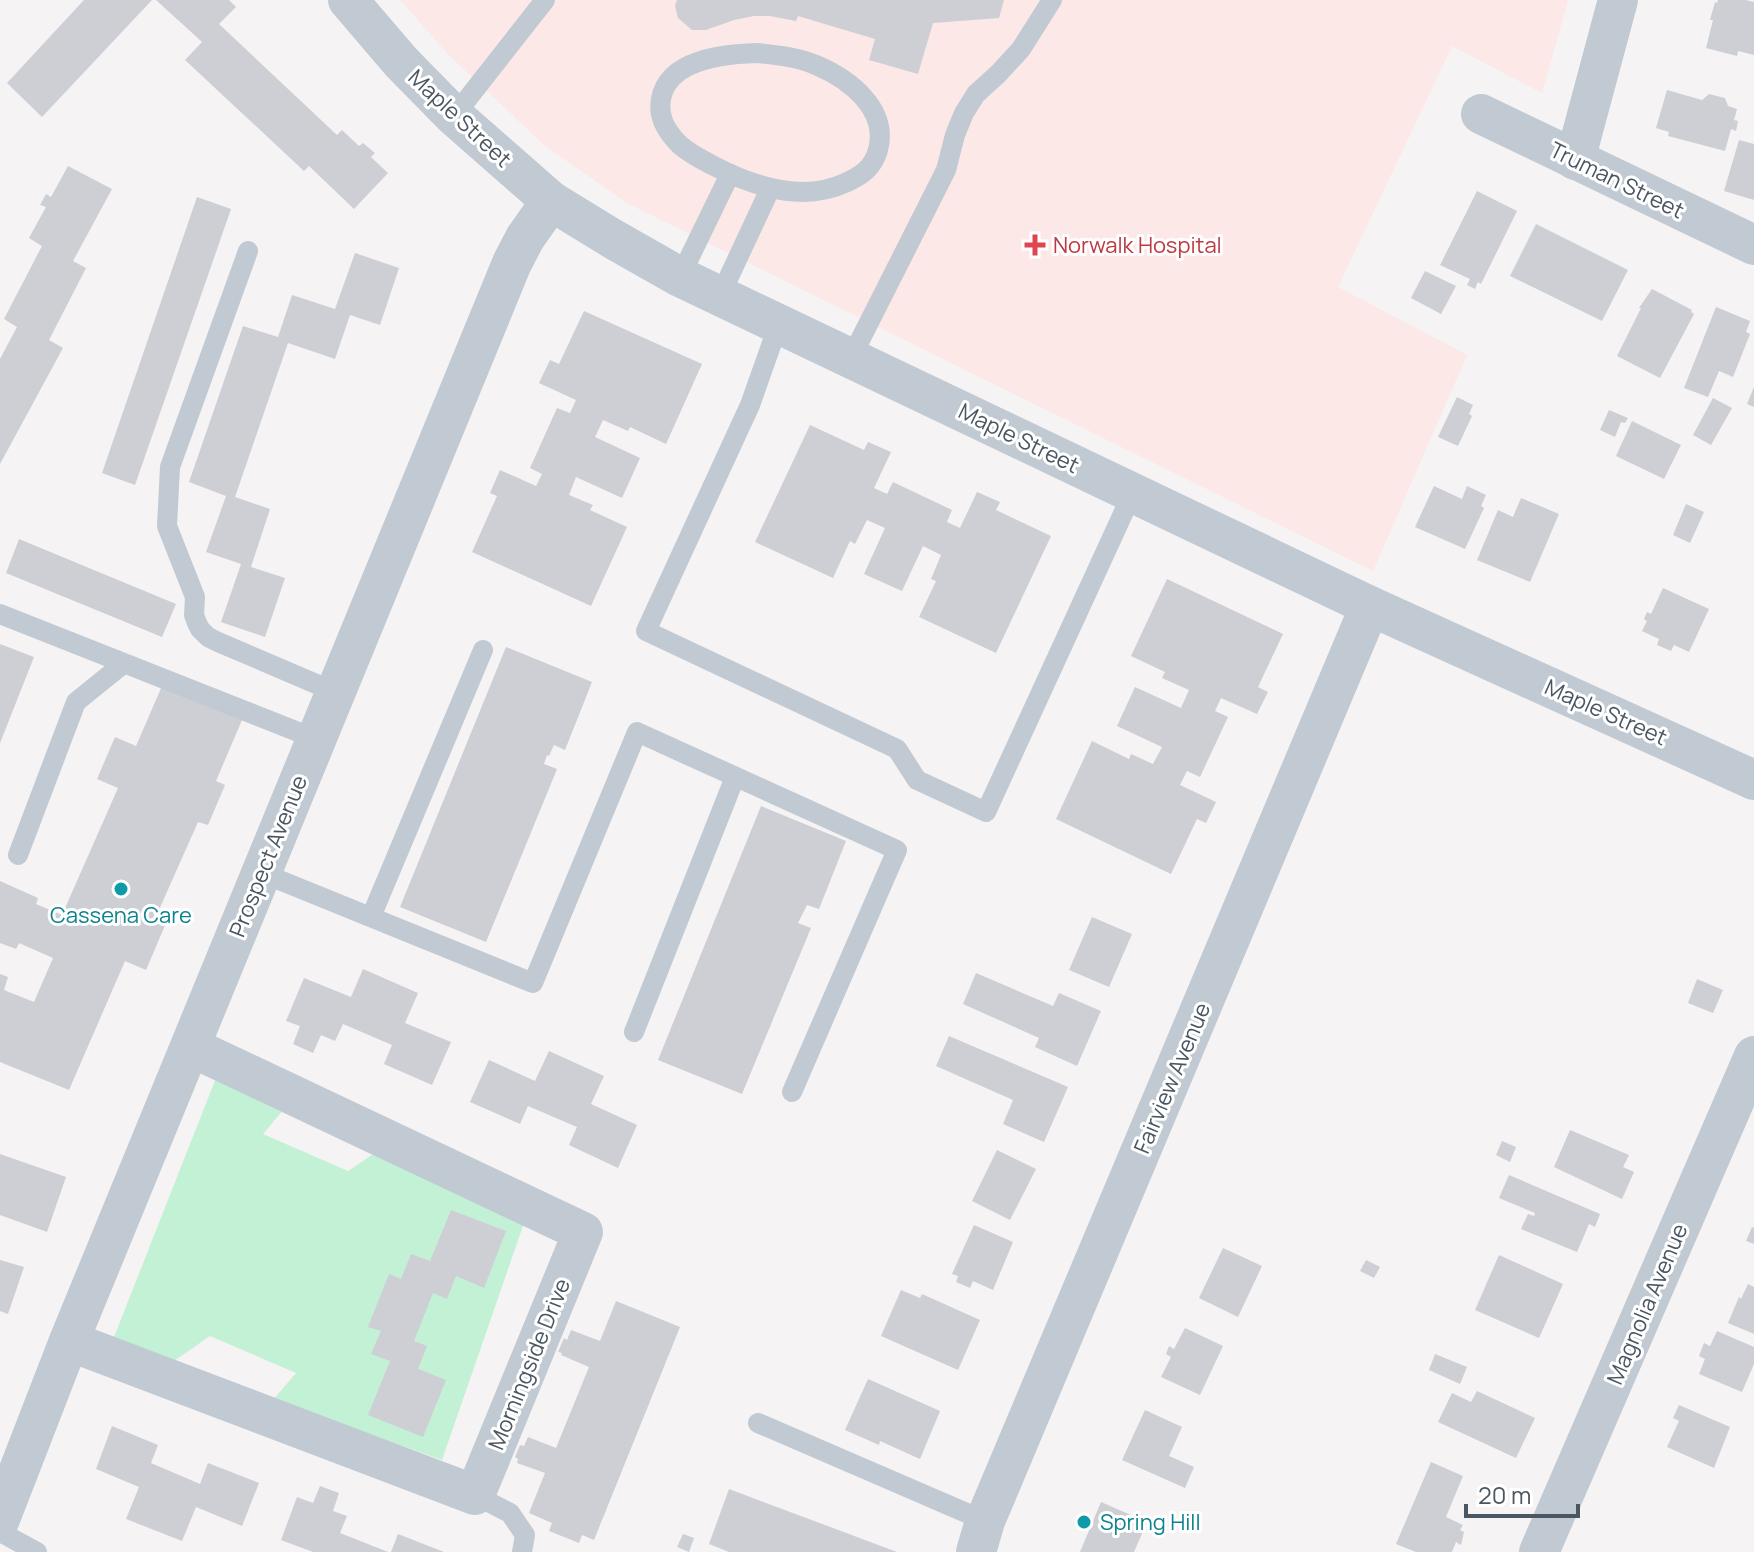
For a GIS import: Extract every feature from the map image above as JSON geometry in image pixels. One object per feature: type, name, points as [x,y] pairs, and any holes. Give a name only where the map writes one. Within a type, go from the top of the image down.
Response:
[{"type":"street","name":"Maple Street","points":[[348,0],[401,62],[454,116],[551,201],[680,277],[1370,606],[1754,780]]},
{"type":"street","points":[[1575,160],[1618,0]]},
{"type":"street","name":"Truman Street","points":[[1481,114],[1754,245]]},
{"type":"street","name":"Prospect Avenue","points":[[0,1519],[11,1454],[69,1341],[512,263],[551,201]]},
{"type":"street","name":"Fairview Avenue","points":[[981,1536],[1370,606]]},
{"type":"street","name":"Morningside Drive","points":[[191,1047],[583,1232],[475,1495]]},
{"type":"street","name":"Magnolia Avenue","points":[[1539,1552],[1754,1056]]},
{"type":"street","points":[[69,1341],[475,1495]]},
{"type":"lane","points":[[851,358],[946,170],[964,113],[976,94],[1021,49],[1052,0]]},
{"type":"lane","points":[[454,116],[541,3]]},
{"type":"lane","points":[[757,53],[814,64],[843,79],[866,99],[873,111],[879,128],[879,147],[874,162],[863,174],[842,185],[821,191],[770,189],[730,174],[678,144],[664,124],[659,110],[667,80],[704,59],[757,53]]},
{"type":"lane","points":[[680,277],[730,174]]},
{"type":"lane","points":[[720,296],[770,189]]},
{"type":"lane","points":[[248,251],[170,467],[167,526],[195,597],[194,615],[200,629],[208,637],[335,692]]},
{"type":"lane","points":[[779,323],[750,405],[646,631],[897,749],[917,780],[986,812],[1133,492]]},
{"type":"lane","points":[[0,614],[316,739]]},
{"type":"lane","points":[[371,917],[483,650]]},
{"type":"lane","points":[[18,855],[76,702],[123,664]]},
{"type":"lane","points":[[262,873],[533,983],[637,732],[897,850],[792,1092]]},
{"type":"lane","points":[[634,1032],[735,777]]},
{"type":"lane","points":[[758,1423],[981,1536]]},
{"type":"lane","points":[[475,1495],[510,1513],[525,1535],[522,1552]]},
{"type":"lane","points":[[0,1532],[37,1552]]},
{"type":"shaded area","name":"Norwalk Hospital","points":[[400,0],[1568,0],[1542,93],[1452,46],[1338,287],[1467,355],[1373,571],[627,203],[544,145],[449,55]]},
{"type":"green space","points":[[216,1078],[284,1109],[263,1134],[348,1171],[378,1151],[524,1223],[442,1460],[273,1400],[296,1373],[210,1336],[174,1361],[114,1337]]},
{"type":"building","points":[[84,0],[152,0],[42,117],[7,83]]},
{"type":"building","points":[[156,0],[229,0],[236,7],[219,24],[337,135],[342,130],[359,146],[363,143],[375,153],[371,157],[388,173],[354,209],[309,166],[304,171],[185,60],[202,42]]},
{"type":"building","points":[[677,0],[1004,0],[999,18],[933,23],[918,74],[869,60],[875,39],[798,16],[796,21],[754,16],[706,30],[692,30],[678,18]]},
{"type":"building","points":[[1718,0],[1754,2],[1754,55],[1738,51],[1737,56],[1706,48],[1713,20],[1710,20]]},
{"type":"building","points":[[1667,90],[1702,100],[1709,94],[1725,98],[1728,106],[1737,109],[1734,120],[1738,121],[1736,131],[1731,129],[1725,151],[1668,136],[1669,132],[1656,128]]},
{"type":"building","points":[[1739,140],[1754,144],[1754,200],[1724,191]]},
{"type":"building","points":[[68,166],[112,189],[73,261],[86,268],[49,340],[63,348],[0,464],[0,359],[17,327],[4,319],[42,246],[29,238],[46,207],[40,205],[46,194],[51,197]]},
{"type":"building","points":[[1477,191],[1517,211],[1481,284],[1478,282],[1475,289],[1467,285],[1470,279],[1440,265]]},
{"type":"building","points":[[197,197],[231,209],[135,485],[102,473]]},
{"type":"building","points":[[1536,224],[1628,270],[1602,321],[1510,276]]},
{"type":"building","points":[[355,253],[399,268],[380,325],[350,315],[335,359],[288,343],[235,497],[270,509],[251,567],[285,578],[265,637],[221,622],[241,564],[206,552],[226,496],[189,482],[243,326],[278,337],[292,295],[335,309]]},
{"type":"building","points":[[1425,271],[1456,286],[1441,314],[1411,298]]},
{"type":"building","points":[[1652,289],[1692,310],[1694,314],[1660,378],[1617,356],[1639,308]]},
{"type":"building","points":[[1716,307],[1750,321],[1746,332],[1750,334],[1733,377],[1719,371],[1708,397],[1684,388]]},
{"type":"building","points":[[584,311],[702,364],[666,444],[630,427],[628,431],[603,420],[595,437],[640,458],[622,498],[576,477],[569,495],[593,505],[590,510],[627,527],[591,606],[472,552],[497,496],[490,493],[500,470],[536,486],[542,474],[530,468],[557,408],[570,413],[576,400],[539,383],[550,360],[559,364]]},
{"type":"building","points":[[1754,387],[1754,407],[1747,404]]},
{"type":"building","points":[[1457,397],[1473,405],[1469,414],[1472,416],[1458,446],[1438,437]]},
{"type":"building","points":[[1713,398],[1732,408],[1711,445],[1693,435]]},
{"type":"building","points":[[1609,410],[1628,418],[1625,423],[1621,422],[1615,437],[1600,430]]},
{"type":"building","points":[[1632,421],[1681,445],[1664,479],[1616,456]]},
{"type":"building","points":[[810,425],[864,450],[868,442],[891,452],[874,488],[887,494],[893,482],[952,510],[947,522],[960,528],[977,492],[1000,502],[996,510],[1051,536],[996,653],[919,617],[936,581],[931,579],[941,555],[923,546],[902,591],[864,574],[885,528],[867,520],[855,544],[850,541],[833,578],[755,542]]},
{"type":"building","points":[[1434,486],[1462,499],[1467,486],[1486,495],[1481,506],[1484,508],[1465,549],[1415,527]]},
{"type":"building","points":[[1521,498],[1559,514],[1530,582],[1477,560],[1498,510],[1513,517]]},
{"type":"building","points":[[1686,504],[1704,512],[1690,543],[1673,535]]},
{"type":"building","points":[[19,539],[176,604],[162,637],[6,573]]},
{"type":"building","points":[[1167,579],[1283,634],[1258,687],[1268,692],[1257,714],[1221,698],[1215,711],[1228,717],[1200,777],[1187,771],[1180,785],[1216,802],[1206,823],[1197,819],[1171,874],[1056,819],[1092,741],[1129,759],[1131,754],[1153,764],[1162,747],[1117,726],[1135,687],[1181,708],[1189,690],[1162,678],[1165,672],[1131,656]]},
{"type":"building","points":[[1663,588],[1709,609],[1689,652],[1674,645],[1671,651],[1657,645],[1659,639],[1642,631],[1647,612],[1651,614]]},
{"type":"building","points":[[0,644],[34,657],[0,743]]},
{"type":"building","points":[[506,647],[592,682],[565,750],[554,745],[547,755],[544,764],[557,769],[486,942],[400,907]]},
{"type":"building","name":"Cassena Care","points":[[162,686],[242,720],[216,781],[225,785],[208,825],[198,822],[158,912],[169,916],[146,970],[125,961],[69,1090],[0,1062],[0,974],[8,977],[4,990],[34,1002],[53,958],[19,943],[16,949],[0,943],[0,881],[38,898],[36,904],[62,915],[118,788],[97,779],[115,737],[136,746]]},
{"type":"building","points":[[761,806],[846,841],[819,909],[807,905],[798,923],[811,928],[742,1094],[658,1060]]},
{"type":"building","points":[[1092,917],[1132,934],[1109,987],[1069,970]]},
{"type":"building","points":[[363,969],[418,993],[405,1023],[451,1042],[432,1085],[384,1064],[392,1045],[343,1024],[335,1041],[321,1035],[313,1053],[293,1044],[300,1026],[286,1021],[304,978],[351,997]]},
{"type":"building","points":[[976,973],[1053,1006],[1059,993],[1101,1011],[1077,1066],[1035,1047],[1039,1038],[963,1004]]},
{"type":"building","points":[[1697,979],[1723,990],[1713,1013],[1688,1003]]},
{"type":"building","points":[[949,1036],[1068,1087],[1044,1142],[1003,1124],[1013,1100],[936,1066]]},
{"type":"building","points":[[549,1051],[604,1076],[591,1104],[637,1125],[618,1168],[569,1145],[577,1127],[528,1106],[520,1124],[470,1102],[489,1060],[535,1081]]},
{"type":"building","points":[[1570,1130],[1629,1155],[1623,1167],[1634,1172],[1622,1199],[1554,1167]]},
{"type":"building","points":[[1502,1141],[1516,1147],[1510,1162],[1496,1155]]},
{"type":"building","points":[[997,1150],[1036,1169],[1010,1220],[972,1201]]},
{"type":"building","points":[[0,1154],[66,1177],[47,1232],[0,1215]]},
{"type":"building","points":[[1509,1175],[1600,1214],[1595,1227],[1589,1224],[1577,1252],[1521,1229],[1528,1214],[1534,1216],[1535,1213],[1499,1198]]},
{"type":"building","points":[[451,1210],[506,1231],[484,1288],[456,1276],[447,1299],[433,1293],[414,1341],[427,1346],[418,1369],[446,1380],[423,1437],[368,1415],[390,1361],[371,1354],[381,1331],[368,1327],[389,1274],[401,1279],[411,1254],[430,1261]]},
{"type":"building","points":[[974,1225],[1013,1242],[993,1290],[973,1281],[970,1288],[956,1282],[958,1276],[952,1274]]},
{"type":"building","points":[[1754,1228],[1754,1244],[1746,1241]]},
{"type":"building","points":[[1223,1248],[1262,1266],[1238,1317],[1199,1298]]},
{"type":"building","points":[[1499,1255],[1563,1284],[1539,1338],[1475,1310]]},
{"type":"building","points":[[0,1260],[24,1267],[8,1314],[0,1311]]},
{"type":"building","points":[[1366,1260],[1380,1267],[1374,1278],[1360,1271]]},
{"type":"building","points":[[1748,1284],[1754,1287],[1754,1334],[1728,1323]]},
{"type":"building","points":[[901,1290],[920,1298],[922,1294],[980,1320],[958,1370],[881,1336]]},
{"type":"building","points":[[616,1301],[680,1327],[594,1540],[582,1535],[579,1543],[549,1531],[552,1523],[529,1513],[545,1473],[517,1463],[515,1457],[528,1437],[556,1448],[589,1367],[558,1352],[571,1330],[600,1341]]},
{"type":"building","points":[[1185,1328],[1223,1346],[1200,1395],[1161,1377],[1171,1357],[1166,1354],[1169,1346],[1174,1349]]},
{"type":"building","points":[[1717,1331],[1754,1347],[1754,1364],[1742,1392],[1699,1374],[1705,1359],[1699,1356],[1704,1343],[1710,1346]]},
{"type":"building","points":[[1435,1354],[1467,1367],[1460,1384],[1429,1370]]},
{"type":"building","points":[[868,1379],[940,1411],[920,1459],[845,1430]]},
{"type":"building","points":[[1477,1391],[1535,1418],[1516,1458],[1438,1422],[1452,1393],[1471,1402]]},
{"type":"building","points":[[1679,1405],[1730,1427],[1714,1468],[1667,1447],[1679,1421],[1673,1418]]},
{"type":"building","points":[[1145,1410],[1182,1427],[1169,1456],[1194,1467],[1185,1488],[1122,1460]]},
{"type":"building","points":[[112,1426],[158,1445],[151,1463],[200,1484],[208,1463],[259,1483],[242,1526],[196,1507],[182,1541],[126,1519],[139,1487],[96,1469]]},
{"type":"building","points":[[1431,1462],[1463,1476],[1446,1517],[1463,1525],[1460,1530],[1464,1532],[1461,1545],[1456,1542],[1452,1552],[1416,1552],[1396,1544]]},
{"type":"building","points":[[320,1486],[339,1493],[333,1511],[347,1516],[340,1533],[388,1552],[313,1552],[281,1540],[297,1497],[313,1503]]},
{"type":"building","points":[[729,1489],[897,1552],[729,1552],[709,1544]]},
{"type":"building","points":[[1101,1502],[1147,1522],[1134,1552],[1080,1552]]},
{"type":"building","points":[[398,1534],[444,1552],[391,1552]]},
{"type":"building","points":[[683,1534],[694,1538],[689,1552],[677,1547]]},
{"type":"place","name":"Norwalk Hospital","points":[[1035,245]]},
{"type":"place","name":"Cassena Care","points":[[121,889]]},
{"type":"place","name":"Spring Hill","points":[[1084,1522]]}]
